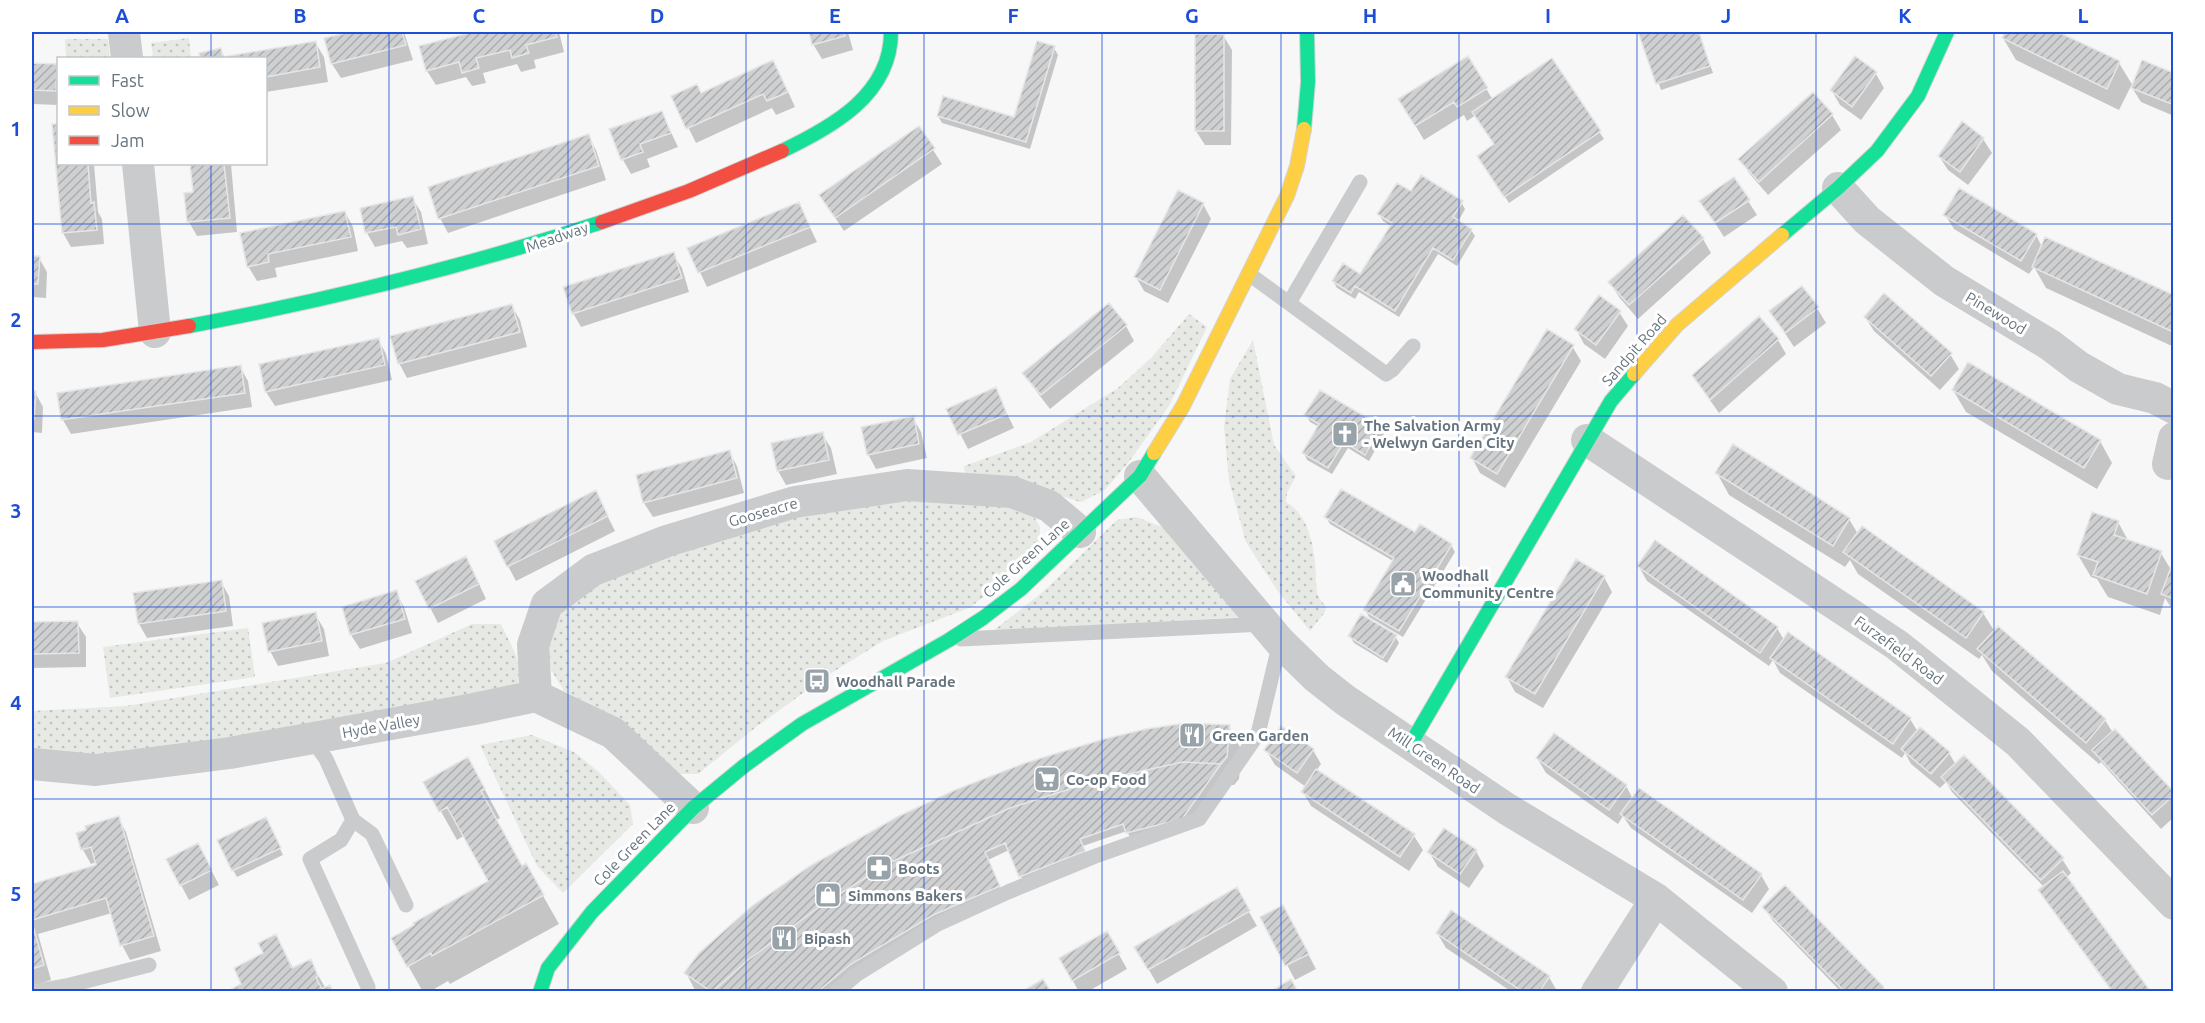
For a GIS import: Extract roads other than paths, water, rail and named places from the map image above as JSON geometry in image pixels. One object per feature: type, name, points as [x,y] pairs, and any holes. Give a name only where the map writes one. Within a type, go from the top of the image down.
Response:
[{"type":"street","points":[[124,32],[127,57]]},
{"type":"street","name":"Meadway","points":[[32,342],[110,339],[333,297],[518,250],[690,191],[778,153],[818,132],[852,107],[870,92],[880,76],[890,55],[891,32]]},
{"type":"street","name":"Cole Green Lane","points":[[540,992],[548,968],[592,912],[693,808],[744,766],[801,724],[949,640],[1021,589],[1140,476],[1182,406],[1287,196],[1297,166],[1305,122],[1308,82],[1307,32]]},
{"type":"street","name":"Sandpit Road","points":[[1410,745],[1611,401],[1677,325],[1838,188],[1877,151],[1918,96],[1947,32]]},
{"type":"street","points":[[138,165],[155,332]]},
{"type":"street","name":"Pinewood","points":[[1838,188],[1868,220],[1944,280],[2050,345],[2079,367],[2118,389],[2155,398],[2174,408]]},
{"type":"street","name":"Furzefield Road","points":[[1587,440],[1907,653],[2018,742],[2174,904]]},
{"type":"street","name":"Mill Green Road","points":[[1140,476],[1274,633],[1317,678],[1410,745],[1507,809],[1656,899],[1772,992]]},
{"type":"street","name":"Gooseacre","points":[[536,696],[533,645],[547,604],[583,577],[593,570],[667,541],[795,502],[907,484],[1012,492],[1048,506],[1080,532]]},
{"type":"street","points":[[536,696],[613,733],[693,808]]},
{"type":"street","name":"Hyde Valley","points":[[32,764],[96,771],[230,753],[536,696]]},
{"type":"street","points":[[1597,992],[1656,899]]},
{"type":"lane","points":[[1289,303],[1360,182]]},
{"type":"lane","points":[[1249,274],[1386,374],[1413,346]]},
{"type":"lane","points":[[836,992],[856,975],[938,924],[1061,870],[1199,819],[1258,734],[1274,633],[949,640]]},
{"type":"lane","points":[[311,738],[326,759],[353,820],[372,834],[406,905]]},
{"type":"lane","points":[[353,820],[341,840],[310,859],[368,987]]},
{"type":"lane","points":[[33,992],[66,989],[150,965]]},
{"type":"place","name":"The Salvation Army - Welwyn Garden City","points":[[1345,434]]},
{"type":"place","name":"Woodhall Community Centre","points":[[1403,584]]},
{"type":"place","name":"Woodhall Parade","points":[[817,681]]},
{"type":"place","name":"Green Garden","points":[[1192,735]]},
{"type":"place","name":"Co-op Food","points":[[1047,779]]},
{"type":"place","name":"Boots","points":[[879,868]]},
{"type":"place","name":"Simmons Bakers","points":[[828,895]]},
{"type":"place","name":"Bipash","points":[[784,938]]}]
